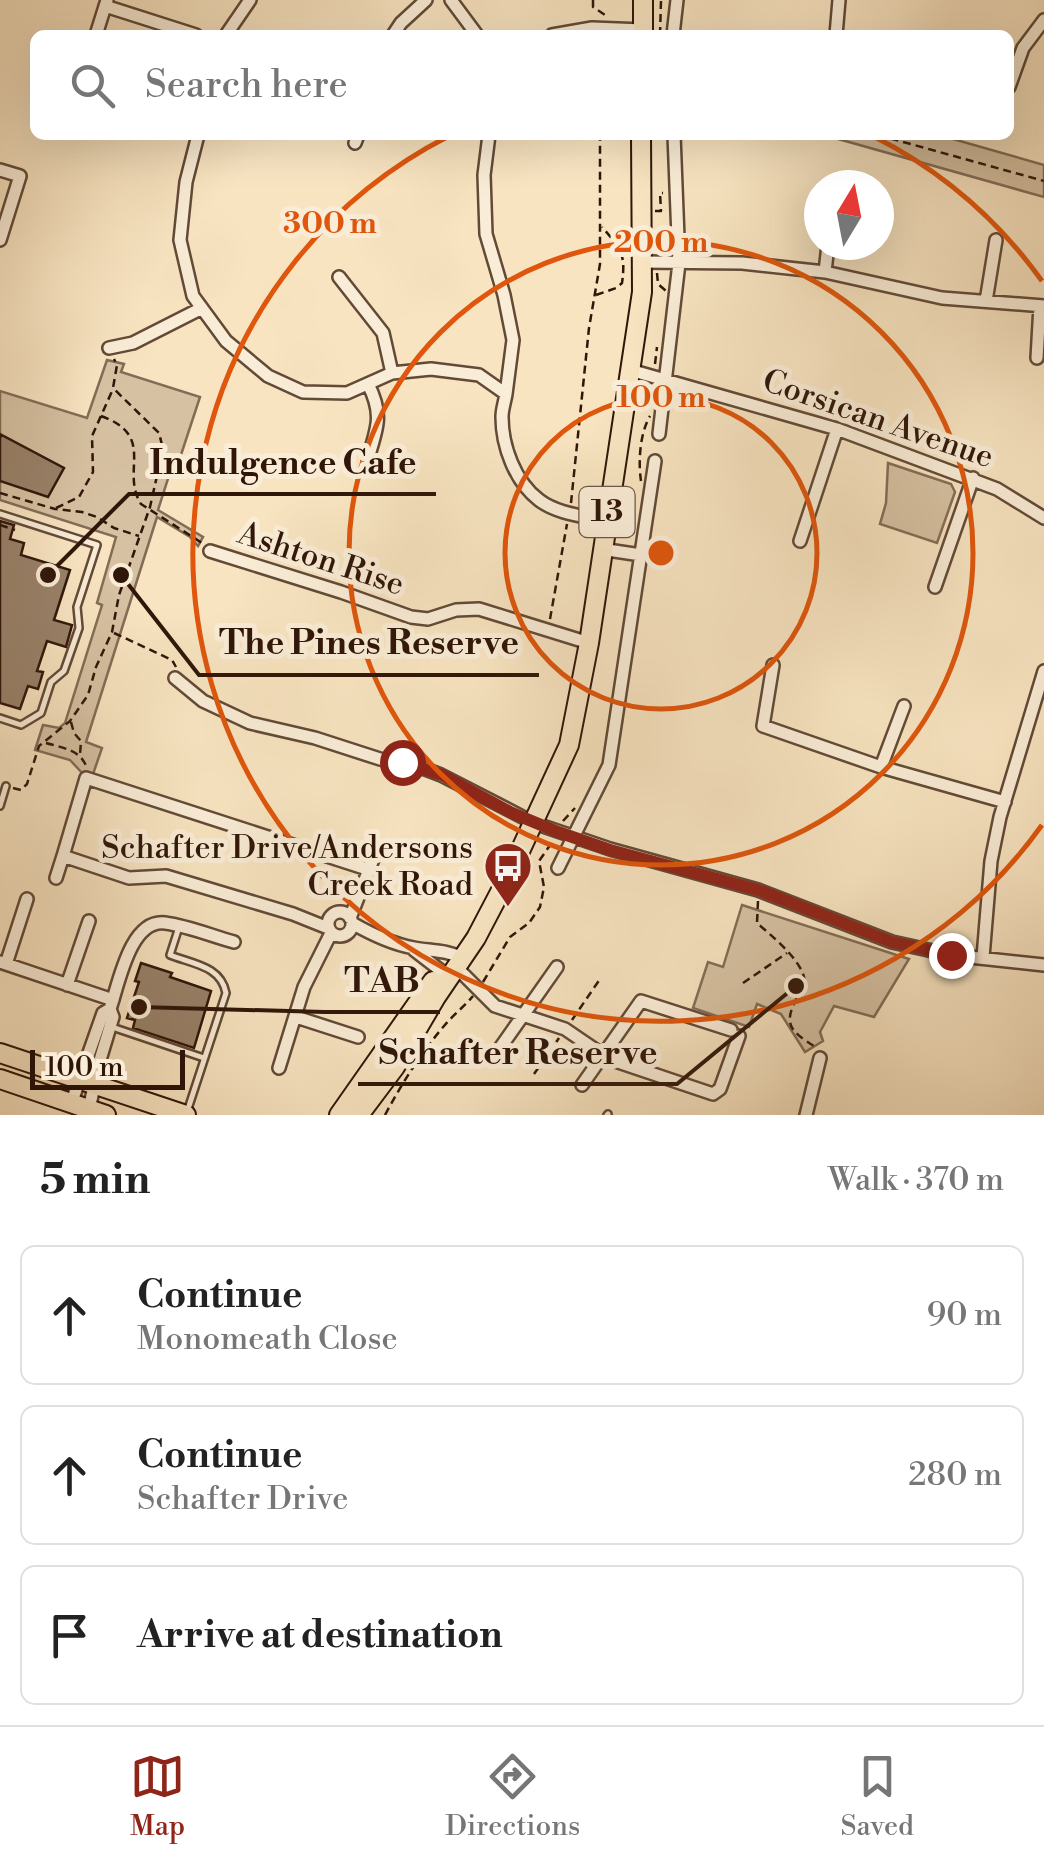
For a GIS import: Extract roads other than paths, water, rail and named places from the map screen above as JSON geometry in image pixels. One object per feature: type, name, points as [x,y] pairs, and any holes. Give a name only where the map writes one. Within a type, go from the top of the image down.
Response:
[{"type":"main road","points":[[643,0],[648,30]]},
{"type":"main road","name":"13","points":[[339,1115],[476,938],[569,745],[642,292],[641,140]]},
{"type":"main road","name":"13","points":[[360,1115],[395,1067],[452,965]]},
{"type":"main road","points":[[0,1053],[186,1115]]},
{"type":"main road","points":[[0,1079],[88,1109]]},
{"type":"street","points":[[229,30],[250,0]]},
{"type":"street","points":[[396,30],[426,0]]},
{"type":"street","points":[[451,0],[473,30]]},
{"type":"street","points":[[674,30],[677,0]]},
{"type":"street","points":[[836,30],[839,0]]},
{"type":"street","points":[[98,30],[106,3],[182,30]]},
{"type":"street","points":[[1014,72],[1023,48],[1044,20]]},
{"type":"street","points":[[581,30],[614,30]]},
{"type":"street","points":[[197,140],[186,182],[180,240],[193,296],[226,341],[268,376],[303,392],[347,393],[392,373],[431,368],[480,375],[506,394]]},
{"type":"street","points":[[488,140],[484,174],[486,234],[512,340],[502,417],[506,450],[522,483],[540,502],[606,521]]},
{"type":"street","points":[[659,434],[678,263],[674,140]]},
{"type":"street","points":[[0,170],[20,176],[0,240]]},
{"type":"street","points":[[986,301],[996,240]]},
{"type":"street","points":[[825,272],[826,260]]},
{"type":"street","points":[[642,262],[742,264],[825,272],[942,298],[1042,306],[1037,358]]},
{"type":"street","points":[[339,277],[383,333],[392,373]]},
{"type":"street","points":[[110,348],[134,343],[202,308]]},
{"type":"street","name":"Corsican Avenue","points":[[630,370],[837,429],[973,478],[1044,518]]},
{"type":"street","points":[[368,384],[378,403],[378,428],[368,458]]},
{"type":"street","points":[[800,541],[837,429]]},
{"type":"street","points":[[558,868],[609,766],[655,461]]},
{"type":"street","points":[[935,586],[973,478]]},
{"type":"street","points":[[601,548],[641,555]]},
{"type":"street","name":"Ashton Rise","points":[[210,551],[411,617],[479,610],[588,643]]},
{"type":"street","points":[[773,665],[763,726],[881,767],[1005,802]]},
{"type":"street","points":[[983,958],[992,862],[1005,802],[1044,671]]},
{"type":"street","points":[[176,677],[203,701],[250,723],[380,759],[420,766],[534,822],[610,850],[758,890],[892,942],[951,955],[1044,965]]},
{"type":"street","points":[[881,767],[904,706]]},
{"type":"street","points":[[56,878],[86,778],[370,870]]},
{"type":"street","points":[[279,1068],[304,987],[370,870],[377,850]]},
{"type":"street","points":[[63,856],[129,878],[166,876],[410,948],[452,965],[494,1006],[565,1029],[602,1055],[609,1060],[713,1094],[720,1089],[735,1032],[641,1000],[602,1055],[582,1085]]},
{"type":"street","points":[[27,900],[3,963],[112,1005]]},
{"type":"street","points":[[67,985],[89,920]]},
{"type":"street","points":[[88,1109],[87,1082],[105,1024],[113,1017],[112,1005],[134,938],[144,928],[165,923],[234,942]]},
{"type":"street","points":[[410,948],[452,965]]},
{"type":"street","points":[[493,1058],[557,968]]},
{"type":"street","points":[[296,1017],[358,1037]]},
{"type":"street","points":[[806,1115],[820,1058]]},
{"type":"lane","points":[[0,514],[97,545],[77,607],[79,628],[64,671],[51,682],[41,712],[20,725],[0,718]]},
{"type":"lane","points":[[0,806],[6,786]]},
{"type":"lane","points":[[179,926],[170,956],[217,972],[226,994],[186,1115]]},
{"type":"lane","points":[[105,1024],[204,1058]]},
{"type":"place","name":"Indulgence Cafe","points":[[48,575]]},
{"type":"place","name":"The Pines Reserve","points":[[121,575]]},
{"type":"place","name":"Schafter Drive/Andersons Creek Road","points":[[508,908]]},
{"type":"place","name":"Schafter Reserve","points":[[796,986]]},
{"type":"place","name":"TAB","points":[[139,1007]]}]
